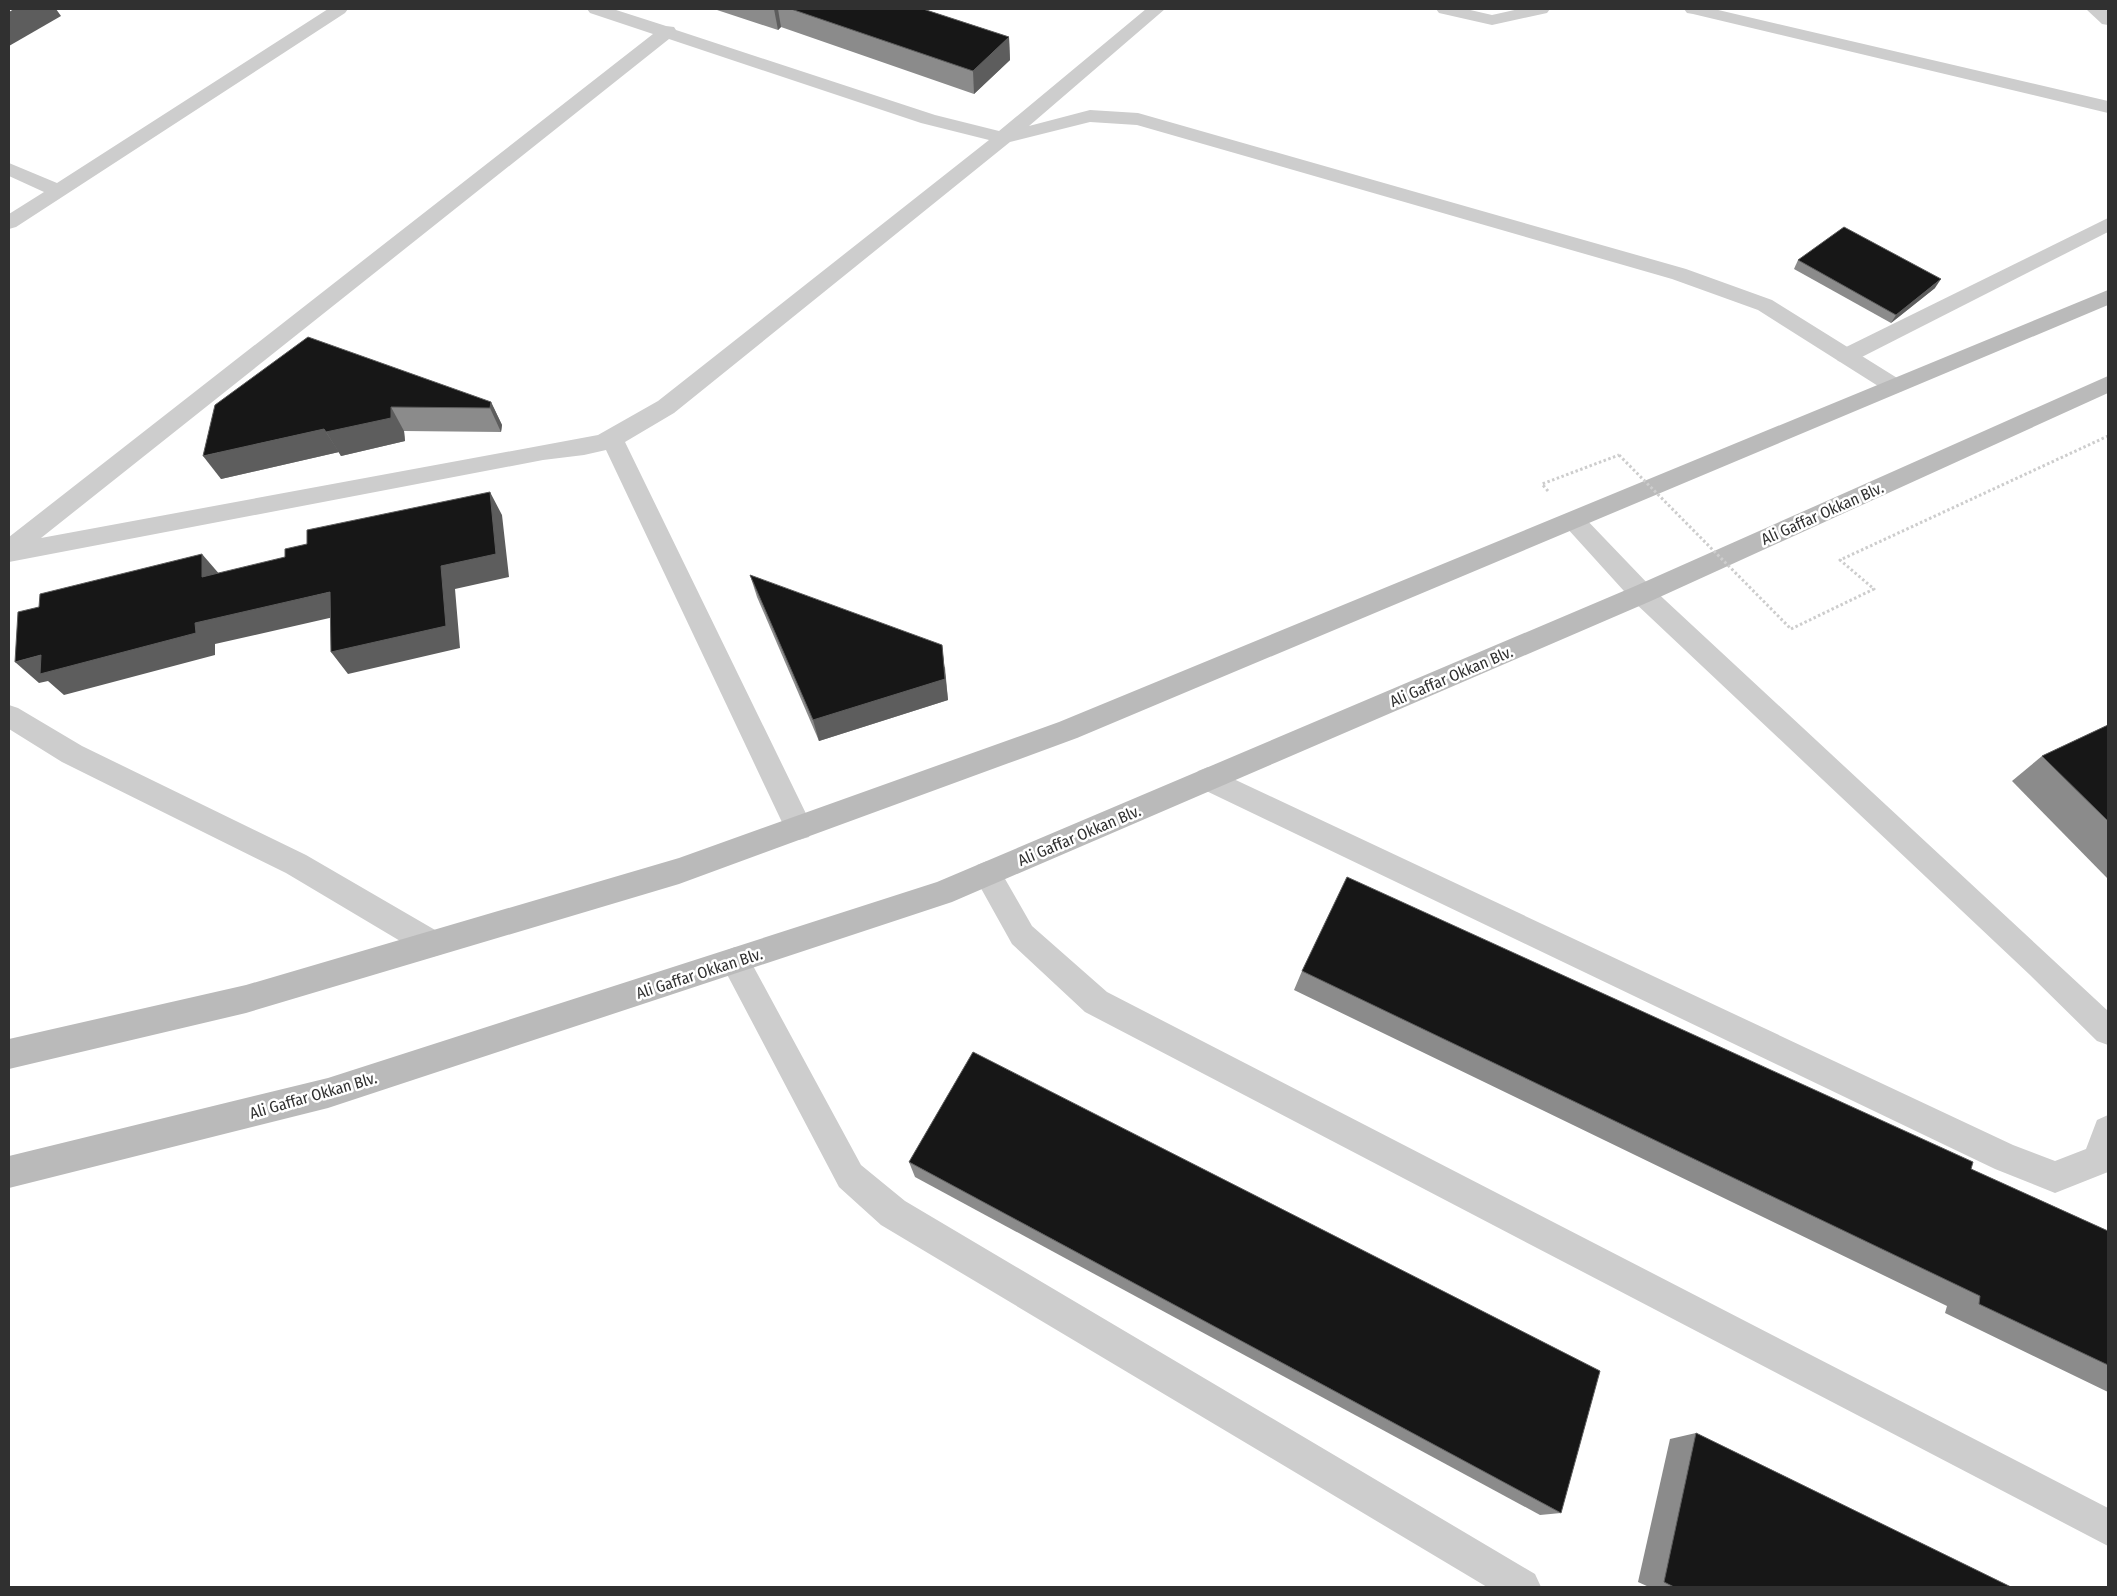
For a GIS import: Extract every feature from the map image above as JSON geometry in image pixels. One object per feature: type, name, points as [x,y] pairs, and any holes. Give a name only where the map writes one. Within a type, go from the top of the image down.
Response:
[{"type":"main road","points":[[9,1054],[246,999],[679,871],[799,828],[1068,730],[1574,521],[2108,297]]},
{"type":"main road","name":"Ali Gaffar Okkan Blv.","points":[[9,1172],[328,1093],[942,894],[1642,594],[2108,384]]},
{"type":"street","points":[[9,222],[339,9]]},
{"type":"street","points":[[596,9],[668,31],[928,119],[1003,138],[1090,116],[1138,119],[1680,274],[1765,305],[1894,386]]},
{"type":"street","points":[[9,551],[596,444],[639,424],[666,407],[1003,138],[1156,9]]},
{"type":"street","points":[[1445,9],[1492,20],[1541,9]]},
{"type":"street","points":[[1693,9],[2108,106]]},
{"type":"street","points":[[2095,9],[2108,20]]},
{"type":"street","points":[[9,551],[668,31]]},
{"type":"street","points":[[9,169],[59,190]]},
{"type":"street","points":[[1846,356],[2108,224]]},
{"type":"street","points":[[611,437],[799,828]]},
{"type":"street","points":[[1574,521],[1642,594],[2040,965],[2108,1031]]},
{"type":"street","points":[[9,716],[72,754],[296,864],[432,944]]},
{"type":"street","points":[[1208,779],[2006,1158],[2055,1177],[2098,1160],[2108,1131]]},
{"type":"street","points":[[987,874],[1022,935],[1096,1002],[2108,1528]]},
{"type":"street","points":[[735,961],[850,1176],[893,1213],[1522,1587]]},
{"type":"path","points":[[1542,484],[1619,455],[1791,629],[1874,589],[1840,560],[2108,436]]},
{"type":"building","points":[[791,9],[923,9],[1009,37],[973,71]]},
{"type":"building","points":[[1844,227],[1941,279],[1896,315],[1798,260]]},
{"type":"building","points":[[308,337],[491,402],[490,408],[391,407],[391,418],[326,432],[324,429],[203,456],[215,405]]},
{"type":"building","points":[[490,492],[496,554],[441,566],[446,626],[331,652],[330,592],[195,623],[196,633],[40,674],[41,655],[15,662],[18,612],[39,607],[40,594],[202,554],[202,577],[285,557],[285,549],[307,544],[307,530]]},
{"type":"building","points":[[750,575],[942,645],[945,679],[813,720]]},
{"type":"building","points":[[2108,725],[2108,821],[2042,756]]},
{"type":"building","points":[[1347,877],[1973,1162],[1971,1169],[2108,1231],[2108,1365],[1979,1304],[1980,1296],[1302,971]]},
{"type":"building","points":[[973,1052],[1600,1371],[1561,1513],[909,1162]]},
{"type":"building","points":[[1696,1433],[2011,1587],[1674,1587],[1664,1582]]}]
